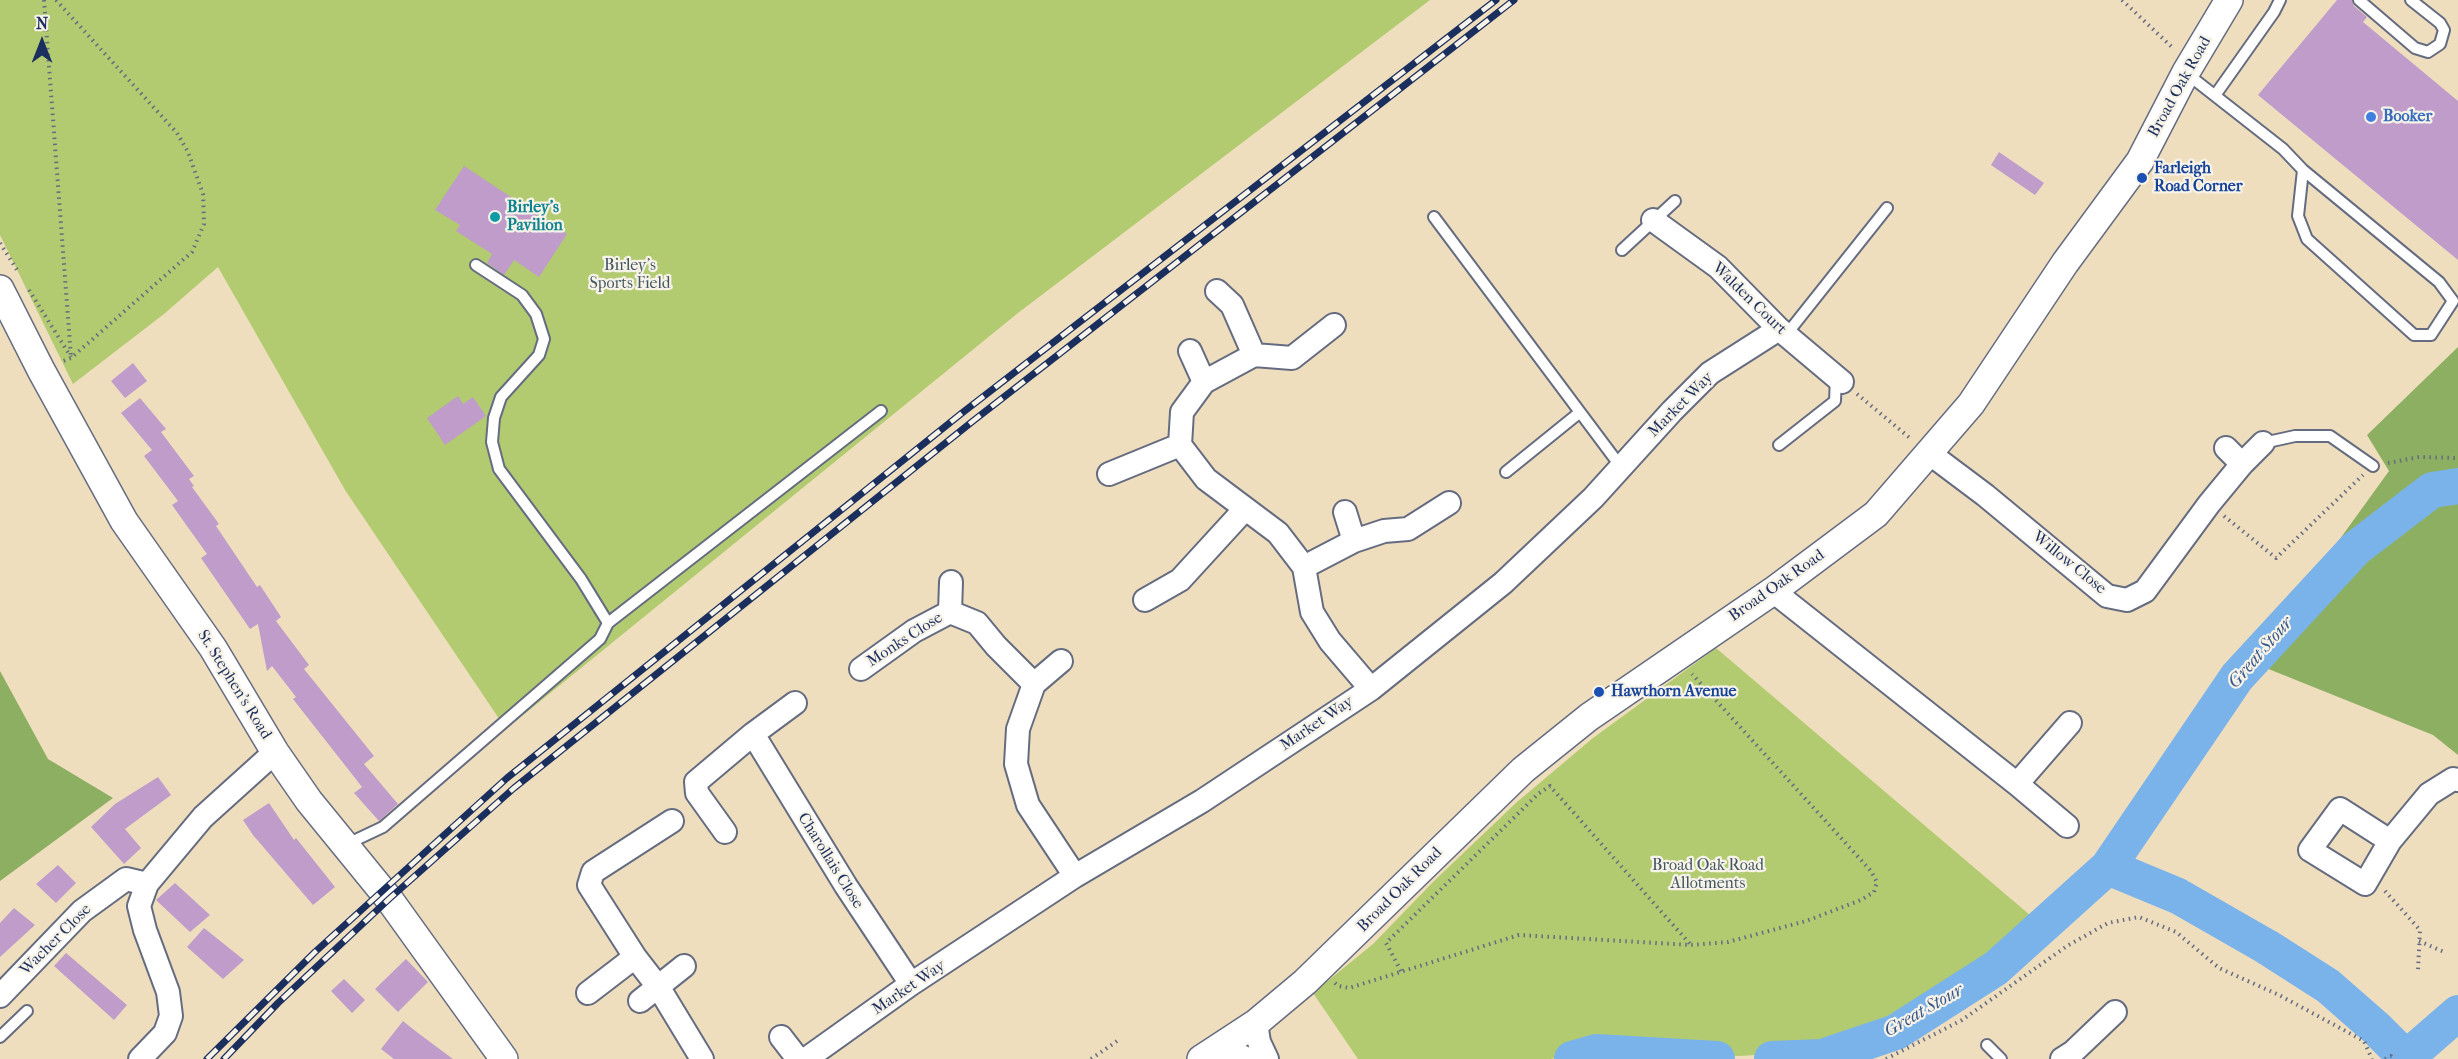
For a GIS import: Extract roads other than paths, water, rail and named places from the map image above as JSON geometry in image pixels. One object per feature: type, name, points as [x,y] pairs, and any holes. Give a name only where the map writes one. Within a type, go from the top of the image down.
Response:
[{"type":"street","name":"Broad Oak Road","points":[[1211,1053],[1256,1023],[1323,965],[1523,770],[1589,717],[1773,591],[1876,514],[1971,404],[2065,263],[2140,161],[2225,2]]},
{"type":"street","name":"Walden Court","points":[[1653,220],[1718,267],[1783,332],[1839,379]]},
{"type":"street","name":"St. Stephen's Road","points":[[0,289],[41,370],[124,521],[213,648],[275,752],[309,801],[389,899],[504,1059]]},
{"type":"street","points":[[1217,291],[1232,305],[1254,355]]},
{"type":"street","points":[[1334,325],[1292,358],[1254,355],[1204,382],[1182,412],[1180,445],[1206,479],[1278,533],[1304,567],[1312,612],[1330,641],[1371,688]]},
{"type":"street","name":"Market Way","points":[[806,1059],[911,984],[1075,876],[1203,801],[1371,688],[1503,583],[1593,498],[1710,373],[1783,332]]},
{"type":"street","points":[[1190,351],[1204,382]]},
{"type":"street","name":"Willow Close","points":[[1929,453],[2107,596],[2127,600],[2145,591],[2209,504],[2242,464],[2263,443]]},
{"type":"street","points":[[1109,474],[1180,445]]},
{"type":"street","points":[[2226,448],[2242,464]]},
{"type":"street","points":[[1304,567],[1354,541],[1384,531],[1408,529],[1449,503]]},
{"type":"street","points":[[1145,600],[1180,580],[1245,509]]},
{"type":"street","points":[[1345,512],[1354,541]]},
{"type":"street","name":"Monks Close","points":[[950,612],[951,582]]},
{"type":"street","points":[[1773,591],[2067,826]]},
{"type":"street","name":"Monks Close","points":[[861,669],[914,631],[950,612],[977,623],[996,646],[1034,684]]},
{"type":"street","points":[[1061,661],[1034,684],[1018,729],[1016,764],[1028,805],[1075,876]]},
{"type":"street","points":[[725,832],[697,793],[696,782],[753,734],[795,703]]},
{"type":"street","points":[[2017,784],[2070,723]]},
{"type":"street","name":"Charollais Close","points":[[753,734],[846,886],[911,984]]},
{"type":"street","points":[[140,1059],[165,1033],[171,1016],[168,992],[145,930],[140,906],[147,884],[203,817],[275,752]]},
{"type":"street","points":[[2390,841],[2340,809],[2310,850],[2365,884],[2390,841],[2429,794],[2453,779],[2458,780]]},
{"type":"street","points":[[672,821],[593,872],[589,885],[635,957],[659,988],[702,1059]]},
{"type":"street","name":"Wacher Close","points":[[0,996],[82,910],[126,879],[147,884]]},
{"type":"street","points":[[588,993],[635,957]]},
{"type":"street","points":[[640,1001],[684,966]]},
{"type":"street","points":[[2072,1057],[2115,1012]]},
{"type":"street","points":[[1256,1023],[1259,1042],[1267,1059]]},
{"type":"street","points":[[782,1037],[798,1059]]},
{"type":"street","points":[[1211,1053],[1248,1059]]},
{"type":"lane","points":[[2216,94],[2280,0]]},
{"type":"lane","points":[[2359,0],[2415,48],[2428,52],[2440,44],[2444,30],[2440,23],[2411,0]]},
{"type":"lane","points":[[2186,72],[2283,149],[2303,170],[2439,282],[2453,301],[2431,335],[2414,335],[2307,239],[2298,216],[2303,170]]},
{"type":"lane","points":[[1622,250],[1675,201]]},
{"type":"lane","points":[[1783,332],[1887,208]]},
{"type":"lane","points":[[1434,217],[1621,466]]},
{"type":"lane","points":[[476,264],[522,295],[536,314],[544,339],[539,355],[501,397],[494,418],[492,442],[499,469],[581,579],[608,623]]},
{"type":"lane","points":[[1779,445],[1834,401],[1839,379]]},
{"type":"lane","points":[[345,845],[383,828],[600,639],[608,623],[881,411]]},
{"type":"lane","points":[[1506,472],[1579,413]]},
{"type":"lane","points":[[2263,443],[2295,436],[2330,436],[2373,465]]},
{"type":"lane","points":[[0,1037],[27,1011]]},
{"type":"lane","points":[[1987,1045],[2001,1059]]},
{"type":"waterway","name":"Great Stour","points":[[1772,1059],[1822,1057],[1896,1032],[1996,968],[2108,867],[2237,677],[2355,549],[2432,490],[2458,486]]},
{"type":"waterway","name":"Great Stour","points":[[2108,867],[2178,896],[2267,947],[2328,986],[2406,1058]]},
{"type":"waterway","name":"Great Stour","points":[[2405,1059],[2458,1013]]},
{"type":"waterway","name":"Great Stour","points":[[1572,1059],[1596,1052],[1717,1059]]},
{"type":"railway","points":[[207,1059],[315,952],[507,778],[962,413],[1496,0]]},
{"type":"railway","points":[[224,1059],[278,1003],[389,899],[514,788],[973,421],[1514,0]]},
{"type":"place","name":"Booker","points":[[2371,117]]},
{"type":"place","name":"Farleigh Road Corner","points":[[2142,178]]},
{"type":"place","name":"Birley's Pavilion","points":[[495,217]]},
{"type":"place","name":"Hawthorn Avenue","points":[[1599,692]]},
{"type":"park label","name":"Birley's Sports Field","points":[[630,275]]},
{"type":"park label","name":"Broad Oak Road Allotments","points":[[1708,875]]}]
